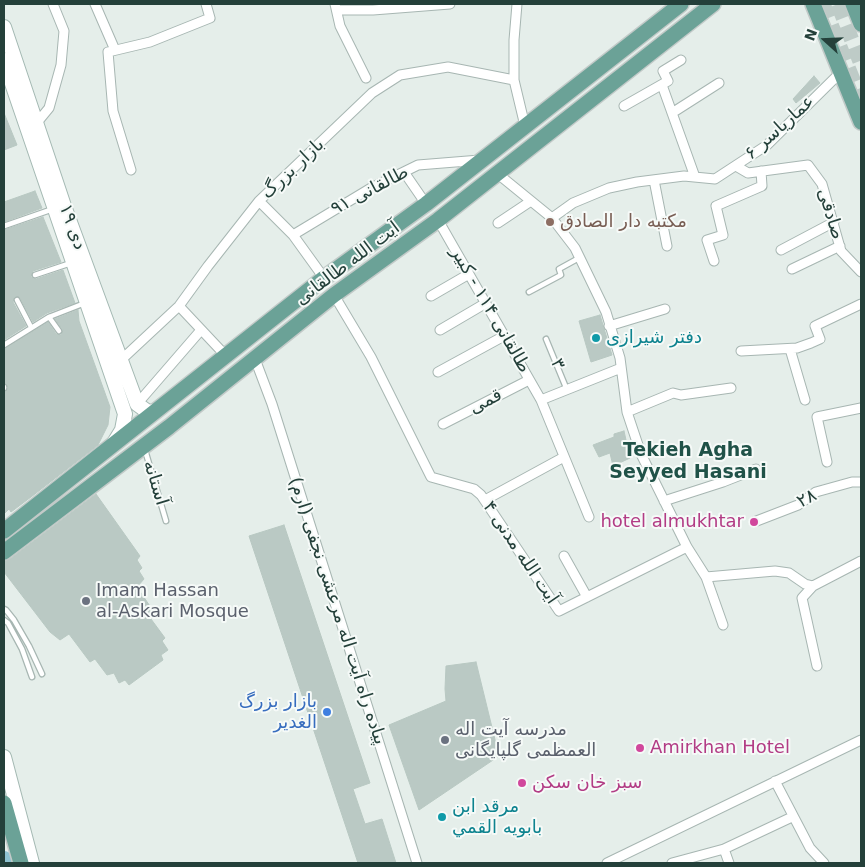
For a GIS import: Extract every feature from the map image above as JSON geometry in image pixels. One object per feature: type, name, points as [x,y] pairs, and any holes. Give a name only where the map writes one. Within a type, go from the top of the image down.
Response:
[{"type":"main road","name":"آیت الله طالقانی","points":[[4,531],[324,278],[426,204],[681,4]]},
{"type":"main road","name":"آیت الله طالقانی","points":[[4,552],[144,446],[334,295],[498,174],[713,4]]},
{"type":"main road","points":[[813,4],[861,122]]},
{"type":"main road","points":[[853,4],[861,24]]},
{"type":"main road","name":"۱۹ دی","points":[[4,27],[32,128],[59,207],[93,300],[120,361],[136,404]]},
{"type":"main road","name":"۱۹ دی","points":[[4,60],[32,128]]},
{"type":"main road","name":"۱۹ دی","points":[[59,207],[73,262],[93,300],[125,414],[122,430],[114,443]]},
{"type":"main road","points":[[136,404],[148,412],[156,411]]},
{"type":"main road","points":[[4,757],[32,863]]},
{"type":"main road","points":[[4,804],[21,863]]},
{"type":"street","points":[[32,128],[48,108],[61,65],[64,31],[53,4]]},
{"type":"street","points":[[95,4],[111,51],[113,110],[131,170]]},
{"type":"street","points":[[111,51],[150,42],[210,18],[206,4]]},
{"type":"street","points":[[366,78],[340,26],[336,7],[373,10],[450,4]]},
{"type":"street","points":[[517,4],[514,40],[514,80],[525,126]]},
{"type":"street","points":[[624,106],[668,82],[663,71],[681,60]]},
{"type":"street","name":"بازار بزرگ","points":[[120,361],[179,306],[259,201],[372,93],[400,75],[448,66],[514,80]]},
{"type":"street","name":"عماریاسر ۶","points":[[695,177],[715,179],[767,145],[841,72]]},
{"type":"street","points":[[672,113],[719,83]]},
{"type":"street","points":[[552,218],[573,203],[619,186],[654,180],[695,177],[662,85]]},
{"type":"street","name":"طالقانی ۹۱","points":[[293,235],[371,188],[418,165],[483,160]]},
{"type":"street","name":"صادقی","points":[[736,166],[748,173],[808,166],[822,184],[841,251],[858,264],[861,272]]},
{"type":"street","points":[[714,261],[707,240],[723,235],[716,206],[762,186],[761,171]]},
{"type":"street","points":[[404,172],[426,204]]},
{"type":"street","points":[[498,174],[552,218],[575,248],[606,312],[620,358],[627,412],[641,454],[687,547],[706,577],[724,626]]},
{"type":"street","points":[[654,180],[668,246]]},
{"type":"street","points":[[259,201],[293,235],[324,278]]},
{"type":"street","points":[[498,223],[531,201]]},
{"type":"street","name":"طالقانی ۱۱۴ - کبیر","points":[[438,220],[541,400],[589,517]]},
{"type":"street","points":[[781,250],[834,222]]},
{"type":"street","points":[[792,269],[840,246]]},
{"type":"street","points":[[431,296],[469,274]]},
{"type":"street","points":[[334,295],[371,357],[431,477],[474,489],[483,497],[564,457]]},
{"type":"street","points":[[440,330],[486,303]]},
{"type":"street","points":[[742,351],[790,349],[820,339],[815,326],[861,304]]},
{"type":"street","points":[[179,306],[226,356]]},
{"type":"street","points":[[609,326],[665,308]]},
{"type":"street","points":[[136,404],[201,330]]},
{"type":"street","points":[[438,372],[504,336]]},
{"type":"street","points":[[790,349],[805,400]]},
{"type":"street","name":"پیاده راه آیت اله مرعشی نجفی (ارم)","points":[[255,358],[272,404],[417,863]]},
{"type":"street","points":[[541,400],[621,368]]},
{"type":"street","name":"قمی","points":[[443,424],[529,380]]},
{"type":"street","points":[[627,412],[673,393],[681,395],[731,388]]},
{"type":"street","points":[[826,462],[817,417],[861,408]]},
{"type":"street","points":[[664,502],[756,469]]},
{"type":"street","name":"۲۸","points":[[754,522],[798,505],[816,492],[852,482],[861,482]]},
{"type":"street","name":"۴ آیت الله مدنی","points":[[483,497],[558,611],[587,597]]},
{"type":"street","points":[[564,556],[587,597],[687,547]]},
{"type":"street","points":[[817,666],[802,598],[813,586],[861,561]]},
{"type":"street","points":[[706,577],[775,571],[788,573],[805,584],[813,586]]},
{"type":"street","points":[[607,863],[861,740]]},
{"type":"street","points":[[775,782],[810,848],[824,863]]},
{"type":"street","points":[[672,863],[724,849],[792,817]]},
{"type":"street","points":[[724,849],[729,863]]},
{"type":"lane","points":[[4,226],[59,207]]},
{"type":"lane","points":[[528,292],[561,275],[559,269],[579,258]]},
{"type":"lane","points":[[35,275],[73,262]]},
{"type":"lane","points":[[17,300],[31,327]]},
{"type":"lane","points":[[4,345],[49,317],[93,300]]},
{"type":"lane","points":[[49,317],[59,331]]},
{"type":"lane","name":"۳","points":[[546,339],[567,390]]},
{"type":"lane","name":"آستانه","points":[[144,446],[166,521]]},
{"type":"lane","points":[[4,609],[14,620],[42,674]]},
{"type":"lane","points":[[4,620],[8,623],[22,649],[32,677]]},
{"type":"building","points":[[814,76],[820,83],[796,103],[793,99]]},
{"type":"building","points":[[4,113],[17,145],[4,150]]},
{"type":"building","points":[[35,191],[42,208],[4,222],[4,202]]},
{"type":"building","points":[[43,217],[61,262],[33,271],[31,277],[36,279],[63,270],[75,303],[47,313],[33,322],[20,298],[15,297],[13,302],[26,326],[4,340],[4,230]]},
{"type":"building","points":[[78,310],[79,321],[110,407],[108,425],[98,445],[11,512],[9,509],[4,514],[4,392],[8,388],[4,383],[4,349],[48,322],[56,334],[61,335],[63,330],[55,319]]},
{"type":"building","name":"دفتر شیرازی","points":[[600,315],[612,355],[591,362],[579,321]]},
{"type":"building","points":[[624,431],[630,458],[613,466],[610,453],[599,457],[593,445]]},
{"type":"building","name":"Imam Hassan al-Askari Mosque","points":[[96,494],[140,556],[137,560],[142,568],[139,571],[144,579],[137,587],[156,615],[151,619],[165,638],[162,641],[168,650],[161,655],[163,660],[129,685],[125,680],[119,683],[114,673],[107,675],[95,659],[90,662],[69,634],[60,640],[50,632],[4,572],[4,561],[10,559]]},
{"type":"building","name":"بازار بزرگ الغدیر","points":[[284,525],[370,783],[353,789],[365,824],[382,819],[396,863],[358,863],[249,536]]},
{"type":"building","name":"مدرسه آیت اله العمظمی گلپایگانی","points":[[476,662],[499,756],[419,810],[389,725],[446,701],[446,666]]},
{"type":"tunnel","points":[[823,4],[861,100]]},
{"type":"tunnel","points":[[838,4],[861,64]]},
{"type":"place","name":"مکتبه دار الصادق","points":[[550,222]]},
{"type":"place","name":"دفتر شیرازی","points":[[596,338]]},
{"type":"place","name":"hotel almukhtar","points":[[754,522]]},
{"type":"place","name":"Imam Hassan al-Askari Mosque","points":[[86,601]]},
{"type":"place","name":"بازار بزرگ الغدیر","points":[[327,712]]},
{"type":"place","name":"مدرسه آیت اله العمظمی گلپایگانی","points":[[445,740]]},
{"type":"place","name":"Amirkhan Hotel","points":[[640,748]]},
{"type":"place","name":"سبز خان سکن","points":[[522,783]]},
{"type":"place","name":"مرقد ابن بابويه القمي","points":[[442,817]]},
{"type":"district","name":"Tekieh Agha Seyyed Hasani","points":[[688,462]]}]
